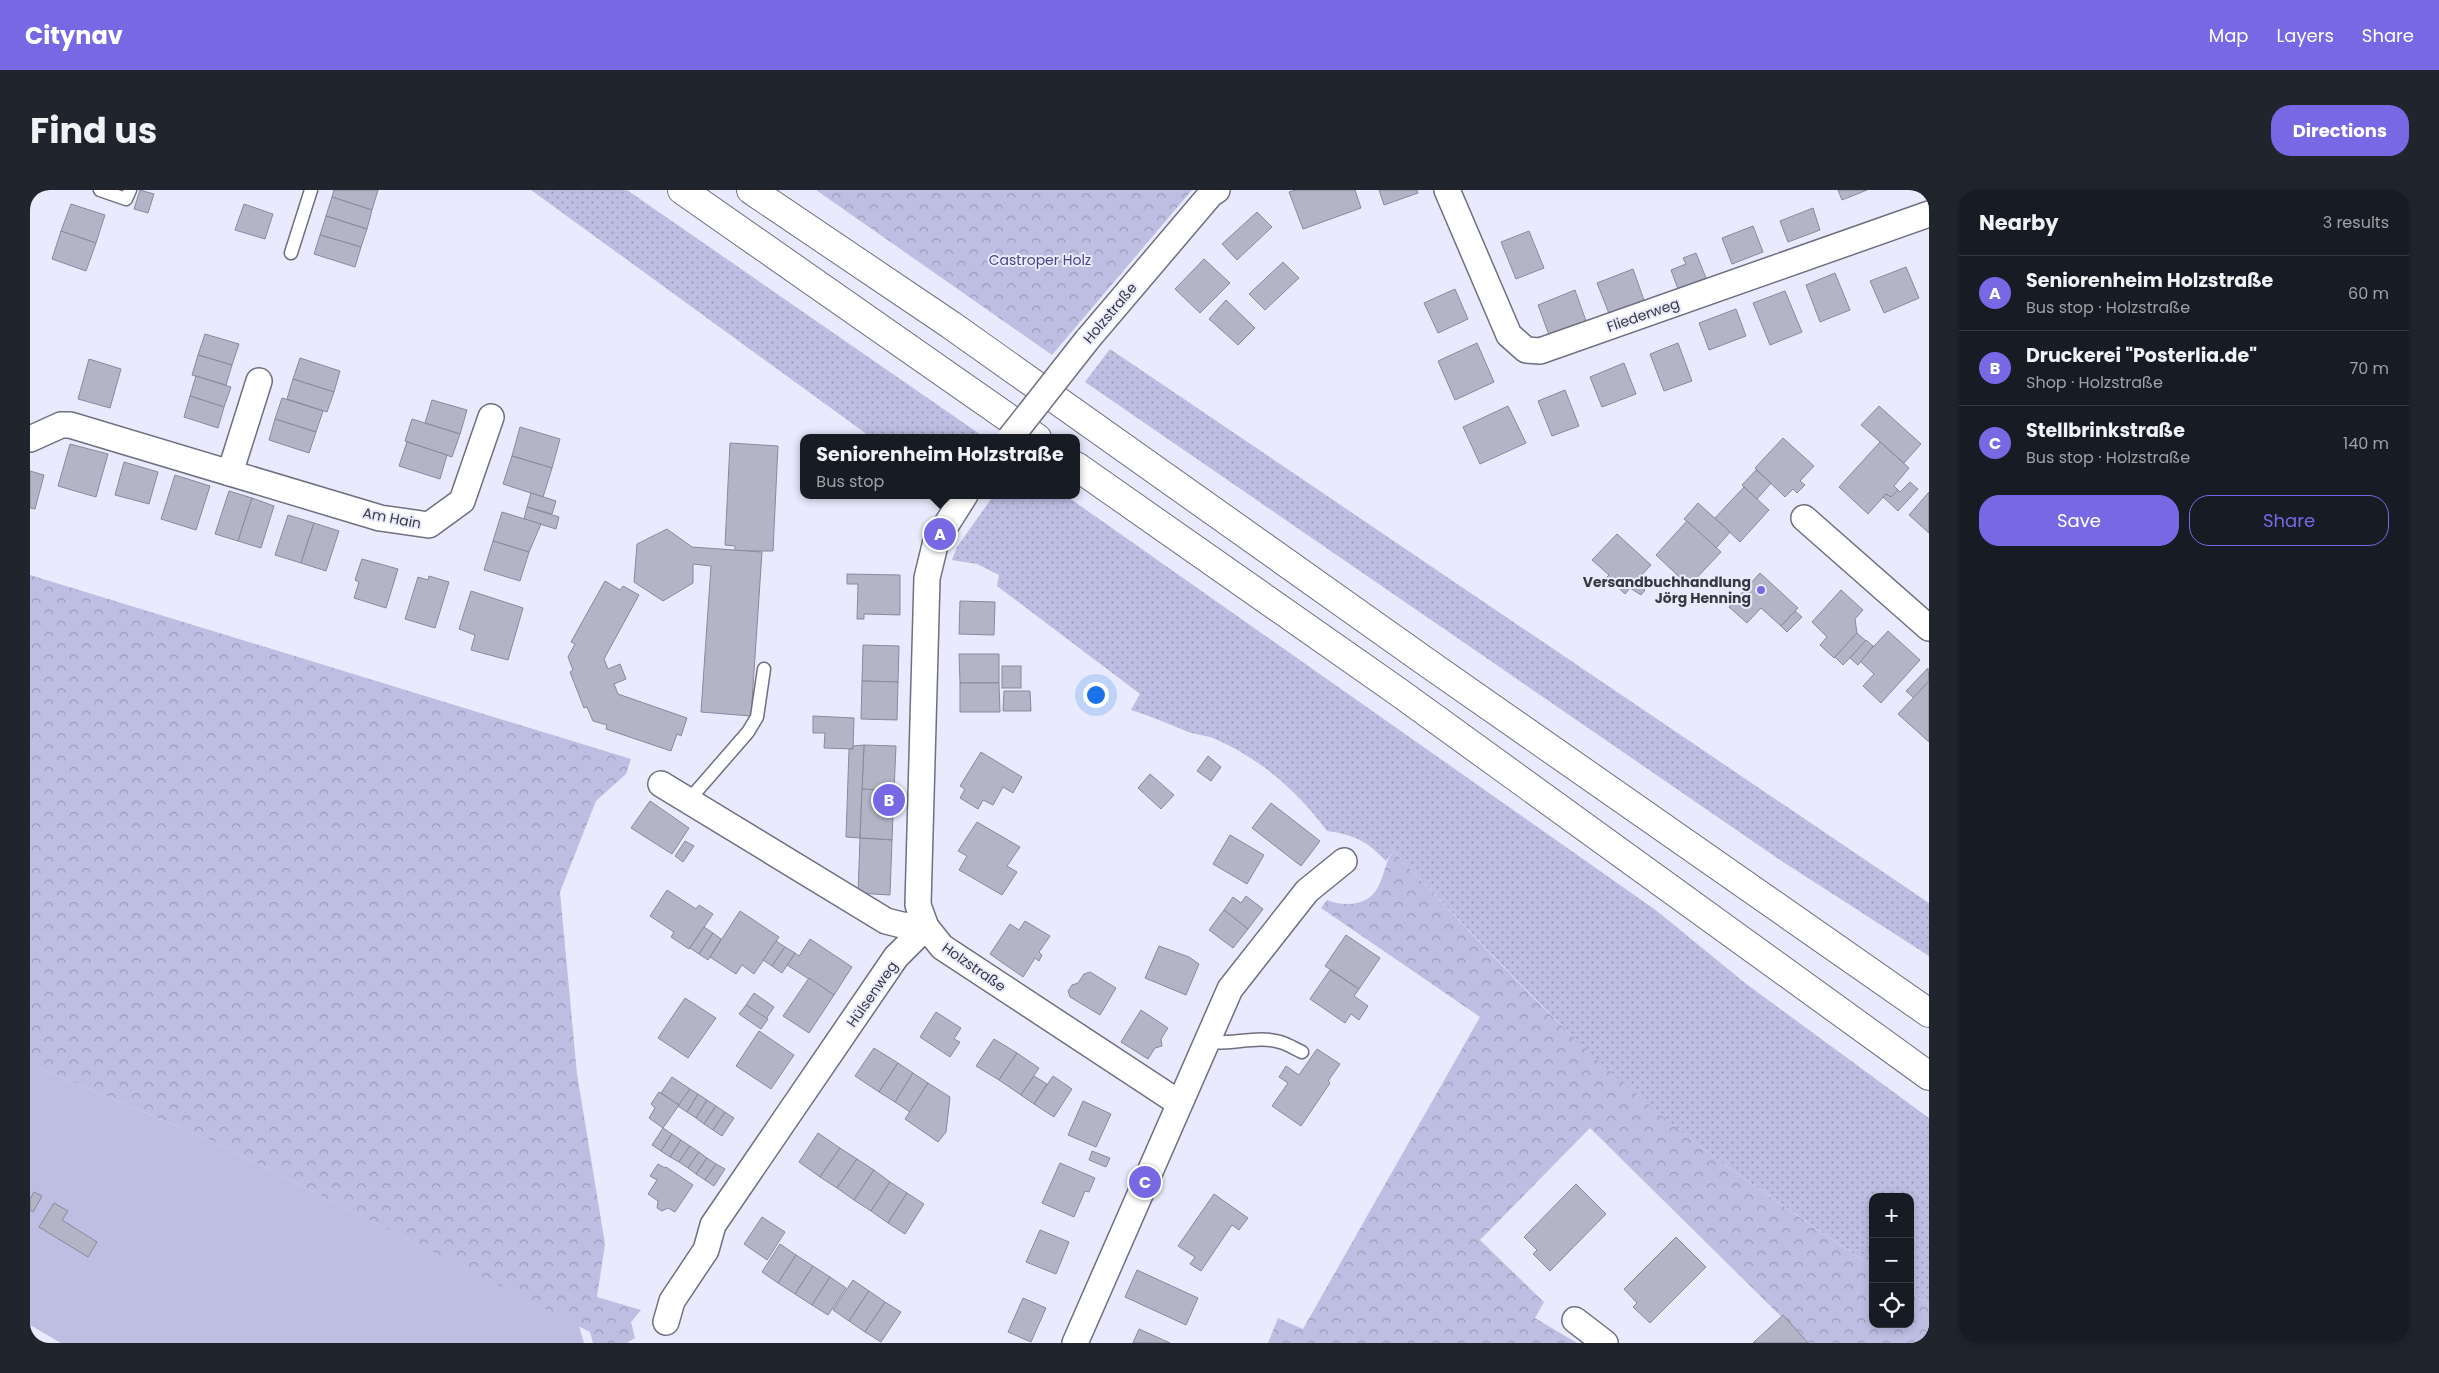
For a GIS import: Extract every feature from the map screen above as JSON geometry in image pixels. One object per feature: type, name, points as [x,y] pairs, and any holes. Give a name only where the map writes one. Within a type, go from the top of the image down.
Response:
[{"type":"highway","points":[[682,190],[1031,434]]},
{"type":"highway","points":[[751,190],[967,336],[1438,670],[1929,1013]]},
{"type":"highway","points":[[1080,469],[1397,691],[1929,1076]]},
{"type":"street","name":"Fliederweg","points":[[1447,190],[1509,334],[1526,350],[1540,351],[1929,214]]},
{"type":"street","name":"Holzstraße","points":[[1013,434],[1088,340],[1212,191]]},
{"type":"street","points":[[230,473],[259,381]]},
{"type":"street","name":"Am Hain","points":[[30,439],[61,425],[70,425],[380,518],[429,526],[462,501],[491,417]]},
{"type":"street","name":"Holzstraße","points":[[962,499],[936,540],[926,578],[918,906],[926,927],[942,946],[1178,1103]]},
{"type":"street","points":[[1804,518],[1929,628]]},
{"type":"street","points":[[661,784],[886,920],[902,925],[926,927]]},
{"type":"street","points":[[1075,1343],[1178,1103],[1208,1042],[1230,989],[1307,891],[1344,861]]},
{"type":"street","name":"Hülsenweg","points":[[666,1322],[672,1301],[706,1250],[713,1225],[896,958],[926,927]]},
{"type":"street","points":[[1575,1320],[1605,1343]]},
{"type":"lane","points":[[100,190],[126,199],[130,190]]},
{"type":"lane","points":[[291,253],[311,190]]},
{"type":"lane","points":[[688,801],[748,732],[757,717],[764,670]]},
{"type":"lane","points":[[1208,1042],[1225,1044],[1263,1040],[1280,1042],[1302,1052]]},
{"type":"green space","points":[[531,190],[627,190],[980,434],[866,434]]},
{"type":"green space","name":"Castroper Holz","points":[[816,190],[1192,190],[1052,355]]},
{"type":"green space","points":[[1110,349],[1929,903],[1929,956],[1780,860],[1085,382]]},
{"type":"green space","points":[[991,499],[1071,499],[1657,911],[1745,983],[1929,1118],[1929,1305],[1914,1295],[1914,1193],[1869,1193],[1869,1264],[1717,1159],[1628,1088],[1538,1002],[1393,851],[1386,861],[1373,848],[1360,840],[1327,831],[1290,789],[1262,766],[1230,746],[1213,738],[1188,732],[1131,710],[1140,694],[997,586],[999,575],[977,564],[952,560],[957,547]]},
{"type":"green space","points":[[30,575],[631,759],[626,774],[596,801],[560,892],[577,1074],[605,1244],[597,1297],[641,1310],[631,1322],[635,1338],[627,1343],[593,1343],[590,1332],[215,1142],[30,1064]]},
{"type":"green space","points":[[1393,851],[1567,1031],[1657,1112],[1779,1203],[1869,1264],[1869,1328],[1914,1328],[1914,1295],[1929,1305],[1929,1343],[1808,1343],[1590,1128],[1480,1240],[1544,1302],[1535,1318],[1577,1343],[1268,1343],[1278,1318],[1303,1329],[1480,1017],[1321,908],[1327,900],[1348,904],[1369,898],[1378,887]]},
{"type":"green space","points":[[30,1064],[215,1142],[579,1326],[584,1343],[61,1343],[30,1325]]},
{"type":"building","points":[[140,190],[154,194],[148,213],[134,209]]},
{"type":"building","points":[[334,190],[378,190],[372,210],[332,197]]},
{"type":"building","points":[[1296,190],[1355,190],[1361,208],[1303,229],[1289,192]]},
{"type":"building","points":[[1379,190],[1417,190],[1418,193],[1384,205]]},
{"type":"building","points":[[1838,190],[1867,190],[1842,200]]},
{"type":"building","points":[[332,197],[372,210],[367,229],[326,216]]},
{"type":"building","points":[[71,204],[105,215],[96,243],[61,231]]},
{"type":"building","points":[[244,204],[273,214],[265,239],[235,230]]},
{"type":"building","points":[[1813,208],[1820,230],[1788,242],[1780,221]]},
{"type":"building","points":[[1257,212],[1272,227],[1237,260],[1222,244]]},
{"type":"building","points":[[326,216],[367,229],[361,247],[320,235]]},
{"type":"building","points":[[1753,226],[1763,252],[1732,264],[1722,238]]},
{"type":"building","points":[[61,231],[96,243],[86,271],[52,259]]},
{"type":"building","points":[[1529,231],[1544,268],[1516,279],[1501,242]]},
{"type":"building","points":[[320,235],[361,247],[355,267],[314,254]]},
{"type":"building","points":[[1696,253],[1706,278],[1678,289],[1671,270],[1686,264],[1683,258]]},
{"type":"building","points":[[1204,259],[1230,283],[1200,313],[1175,289]]},
{"type":"building","points":[[1283,262],[1299,278],[1265,310],[1249,294]]},
{"type":"building","points":[[1906,267],[1919,298],[1884,313],[1870,281]]},
{"type":"building","points":[[1633,269],[1645,303],[1610,316],[1597,283]]},
{"type":"building","points":[[1835,273],[1850,310],[1820,322],[1806,285]]},
{"type":"building","points":[[1455,289],[1468,319],[1438,333],[1424,303]]},
{"type":"building","points":[[1575,290],[1586,321],[1549,335],[1538,305]]},
{"type":"building","points":[[1785,291],[1802,332],[1770,345],[1753,303]]},
{"type":"building","points":[[1226,300],[1255,328],[1238,345],[1209,319]]},
{"type":"building","points":[[1736,309],[1746,336],[1709,350],[1699,323]]},
{"type":"building","points":[[205,334],[239,344],[232,365],[198,355]]},
{"type":"building","points":[[1477,343],[1494,382],[1455,400],[1438,361]]},
{"type":"building","points":[[1678,343],[1692,381],[1664,391],[1650,354]]},
{"type":"building","points":[[198,355],[232,365],[226,385],[192,375]]},
{"type":"building","points":[[300,358],[340,371],[334,392],[293,379]]},
{"type":"building","points":[[89,359],[121,369],[110,408],[78,399]]},
{"type":"building","points":[[1624,363],[1636,394],[1602,407],[1590,377]]},
{"type":"building","points":[[196,376],[231,387],[224,407],[190,396]]},
{"type":"building","points":[[293,379],[334,392],[327,412],[287,399]]},
{"type":"building","points":[[1565,390],[1579,426],[1552,436],[1538,401]]},
{"type":"building","points":[[190,396],[224,407],[218,428],[184,417]]},
{"type":"building","points":[[282,398],[323,411],[316,432],[275,419]]},
{"type":"building","points":[[432,400],[467,410],[460,434],[425,423]]},
{"type":"building","points":[[1508,406],[1526,443],[1480,464],[1463,427]]},
{"type":"building","points":[[1879,406],[1921,444],[1904,463],[1861,425]]},
{"type":"building","points":[[275,419],[316,432],[309,453],[269,440]]},
{"type":"building","points":[[412,419],[460,434],[452,457],[405,441]]},
{"type":"building","points":[[520,427],[560,439],[552,468],[512,456]]},
{"type":"building","points":[[1783,438],[1814,466],[1800,481],[1805,485],[1797,493],[1793,489],[1785,497],[1755,468]]},
{"type":"building","points":[[407,442],[447,455],[440,479],[399,466]]},
{"type":"building","points":[[1880,442],[1909,468],[1894,486],[1898,490],[1891,497],[1886,494],[1868,514],[1839,487]]},
{"type":"building","points":[[730,443],[778,446],[773,551],[735,551],[735,546],[725,545]]},
{"type":"building","points":[[70,444],[108,454],[96,497],[58,486]]},
{"type":"building","points":[[512,456],[552,468],[543,497],[503,484]]},
{"type":"building","points":[[124,462],[158,472],[149,504],[115,495]]},
{"type":"building","points":[[1756,470],[1771,483],[1757,499],[1742,485]]},
{"type":"building","points":[[30,471],[44,475],[35,509],[30,508]]},
{"type":"building","points":[[175,475],[210,486],[196,530],[161,519]]},
{"type":"building","points":[[1910,482],[1918,489],[1898,511],[1883,497],[1886,494],[1891,497],[1898,490],[1900,492]]},
{"type":"building","points":[[1744,487],[1769,510],[1740,542],[1715,518]]},
{"type":"building","points":[[229,491],[252,498],[238,541],[215,534]]},
{"type":"building","points":[[1929,492],[1929,533],[1909,515]]},
{"type":"building","points":[[531,493],[556,501],[552,514],[527,507]]},
{"type":"building","points":[[252,498],[274,506],[261,548],[238,541]]},
{"type":"building","points":[[1698,503],[1730,532],[1716,548],[1684,519]]},
{"type":"building","points":[[527,507],[559,517],[556,529],[524,519]]},
{"type":"building","points":[[502,512],[541,524],[529,552],[493,541]]},
{"type":"building","points":[[288,515],[314,523],[301,563],[275,555]]},
{"type":"building","points":[[1687,521],[1721,552],[1689,586],[1656,555]]},
{"type":"building","points":[[314,523],[339,531],[326,571],[301,563]]},
{"type":"building","points":[[667,529],[692,547],[762,552],[751,716],[701,712],[711,566],[693,564],[693,583],[663,601],[634,582],[637,544]]},
{"type":"building","points":[[1617,534],[1651,565],[1636,581],[1645,590],[1641,595],[1630,588],[1625,594],[1607,577],[1609,575],[1592,560]]},
{"type":"building","points":[[493,541],[529,552],[520,581],[484,570]]},
{"type":"building","points":[[362,559],[398,569],[386,608],[354,598],[359,582],[355,580]]},
{"type":"building","name":"Versandbuchhandlung Jörg Henning","points":[[1760,573],[1798,608],[1781,626],[1761,608],[1747,623],[1729,607]]},
{"type":"building","points":[[847,574],[900,575],[900,615],[864,614],[864,619],[857,619],[858,584],[847,584]]},
{"type":"building","points":[[429,576],[449,582],[435,628],[405,619],[418,577],[428,580]]},
{"type":"building","points":[[605,581],[620,590],[623,586],[639,595],[604,659],[608,669],[620,664],[626,679],[614,684],[618,694],[687,718],[681,736],[677,734],[671,751],[606,729],[607,725],[593,721],[587,707],[584,708],[570,672],[573,670],[568,657],[575,644],[571,642]]},
{"type":"building","points":[[1841,590],[1863,610],[1855,619],[1857,633],[1834,658],[1820,645],[1827,637],[1812,622]]},
{"type":"building","points":[[471,591],[523,608],[508,660],[471,650],[475,635],[459,629]]},
{"type":"building","points":[[960,601],[995,602],[994,635],[959,634]]},
{"type":"building","points":[[1795,611],[1802,617],[1787,632],[1781,626]]},
{"type":"building","points":[[1888,631],[1920,660],[1881,703],[1863,686],[1874,674],[1860,661]]},
{"type":"building","points":[[1857,633],[1866,641],[1843,665],[1835,657]]},
{"type":"building","points":[[1866,640],[1873,646],[1858,665],[1850,658]]},
{"type":"building","points":[[863,645],[899,646],[898,682],[862,681]]},
{"type":"building","points":[[959,654],[999,654],[999,683],[960,683]]},
{"type":"building","points":[[1002,666],[1021,666],[1021,688],[1002,688]]},
{"type":"building","points":[[1928,668],[1929,681],[1914,698],[1906,691]]},
{"type":"building","points":[[862,681],[898,682],[897,720],[861,719]]},
{"type":"building","points":[[1929,681],[1929,742],[1898,714]]},
{"type":"building","points":[[960,683],[999,683],[1000,712],[960,712]]},
{"type":"building","points":[[1004,691],[1030,691],[1031,711],[1003,711]]},
{"type":"building","points":[[813,716],[854,718],[853,749],[824,748],[825,733],[813,733]]},
{"type":"building","points":[[864,745],[896,746],[894,791],[862,789]]},
{"type":"building","points":[[864,745],[860,838],[846,837],[849,749],[853,749],[853,746]]},
{"type":"building","points":[[981,752],[1022,777],[1013,793],[1003,787],[993,805],[983,800],[978,809],[960,798],[965,789],[960,786]]},
{"type":"building","points":[[1208,756],[1221,767],[1211,781],[1197,771]]},
{"type":"building","points":[[1150,774],[1174,795],[1161,809],[1138,788]]},
{"type":"building","points":[[862,789],[894,791],[892,840],[860,838]]},
{"type":"building","points":[[650,801],[689,828],[672,854],[631,828]]},
{"type":"building","points":[[1271,803],[1320,841],[1301,866],[1252,828]]},
{"type":"building","points":[[977,822],[1020,847],[1007,866],[1017,872],[1002,895],[959,870],[967,856],[958,851]]},
{"type":"building","points":[[1230,835],[1264,855],[1247,884],[1213,864]]},
{"type":"building","points":[[860,838],[892,840],[890,895],[858,893]]},
{"type":"building","points":[[685,841],[694,846],[683,862],[675,856]]},
{"type":"building","points":[[667,890],[696,909],[699,905],[713,914],[689,949],[671,937],[674,932],[650,916]]},
{"type":"building","points":[[1246,896],[1263,909],[1248,929],[1224,910],[1233,897],[1241,903]]},
{"type":"building","points":[[1224,910],[1248,929],[1233,948],[1209,930]]},
{"type":"building","points":[[740,911],[779,937],[754,974],[742,965],[736,974],[710,957]]},
{"type":"building","points":[[1025,921],[1050,936],[1039,952],[1042,955],[1039,961],[1035,958],[1023,977],[990,954],[1010,924],[1019,930]]},
{"type":"building","points":[[704,927],[713,933],[699,954],[690,948]]},
{"type":"building","points":[[713,933],[721,939],[708,960],[699,954]]},
{"type":"building","points":[[1346,935],[1380,958],[1359,989],[1325,966]]},
{"type":"building","points":[[810,939],[852,967],[834,995],[787,965],[795,953],[799,956]]},
{"type":"building","points":[[776,941],[785,947],[772,966],[763,960]]},
{"type":"building","points":[[1159,946],[1189,957],[1199,964],[1186,995],[1145,978]]},
{"type":"building","points":[[785,947],[795,953],[782,973],[772,966]]},
{"type":"building","points":[[1330,970],[1359,989],[1354,996],[1368,1006],[1359,1020],[1351,1014],[1345,1023],[1310,999]]},
{"type":"building","points":[[1090,972],[1116,988],[1100,1015],[1070,997],[1068,991],[1072,985],[1078,983],[1084,974]]},
{"type":"building","points":[[809,978],[834,995],[809,1033],[783,1016]]},
{"type":"building","points":[[754,993],[774,1007],[766,1019],[746,1005]]},
{"type":"building","points":[[685,998],[716,1018],[688,1058],[658,1038]]},
{"type":"building","points":[[746,1005],[768,1019],[761,1029],[739,1014]]},
{"type":"building","points":[[1141,1010],[1168,1028],[1161,1039],[1162,1046],[1155,1048],[1148,1059],[1121,1042]]},
{"type":"building","points":[[936,1012],[961,1028],[954,1039],[960,1042],[950,1057],[920,1037]]},
{"type":"building","points":[[759,1031],[794,1055],[771,1089],[736,1066]]},
{"type":"building","points":[[994,1039],[1017,1053],[999,1080],[976,1066]]},
{"type":"building","points":[[874,1048],[898,1063],[879,1092],[855,1076]]},
{"type":"building","points":[[1317,1049],[1340,1064],[1328,1081],[1330,1083],[1301,1126],[1272,1106],[1288,1083],[1279,1077],[1286,1066],[1299,1075]]},
{"type":"building","points":[[1017,1053],[1039,1068],[1021,1095],[999,1080]]},
{"type":"building","points":[[898,1063],[913,1073],[895,1102],[879,1092]]},
{"type":"building","points":[[913,1073],[928,1083],[910,1112],[895,1102]]},
{"type":"building","points":[[1034,1076],[1047,1084],[1034,1104],[1021,1095]]},
{"type":"building","points":[[1053,1076],[1072,1089],[1054,1117],[1034,1104]]},
{"type":"building","points":[[672,1077],[690,1089],[679,1105],[661,1093]]},
{"type":"building","points":[[928,1083],[950,1097],[946,1132],[938,1142],[905,1119]]},
{"type":"building","points":[[690,1089],[698,1094],[687,1112],[678,1106]]},
{"type":"building","points":[[659,1092],[679,1105],[663,1128],[649,1118],[655,1108],[651,1104]]},
{"type":"building","points":[[698,1094],[707,1100],[696,1118],[687,1112]]},
{"type":"building","points":[[707,1100],[716,1106],[704,1124],[696,1118]]},
{"type":"building","points":[[1083,1101],[1111,1114],[1096,1147],[1068,1135]]},
{"type":"building","points":[[716,1106],[725,1112],[713,1130],[704,1124]]},
{"type":"building","points":[[725,1112],[734,1118],[722,1136],[713,1130]]},
{"type":"building","points":[[663,1128],[672,1134],[661,1151],[652,1145]]},
{"type":"building","points":[[818,1133],[840,1148],[820,1177],[799,1162]]},
{"type":"building","points":[[672,1134],[681,1140],[670,1157],[661,1151]]},
{"type":"building","points":[[681,1140],[690,1146],[679,1162],[670,1157]]},
{"type":"building","points":[[690,1146],[699,1152],[688,1168],[679,1162]]},
{"type":"building","points":[[840,1148],[857,1159],[837,1188],[820,1177]]},
{"type":"building","points":[[1092,1151],[1110,1158],[1106,1167],[1089,1160]]},
{"type":"building","points":[[699,1152],[707,1158],[696,1174],[688,1168]]},
{"type":"building","points":[[707,1158],[716,1164],[705,1180],[696,1174]]},
{"type":"building","points":[[857,1159],[874,1170],[854,1200],[837,1188]]},
{"type":"building","points":[[1060,1163],[1095,1178],[1089,1192],[1085,1191],[1074,1217],[1042,1203]]},
{"type":"building","points":[[658,1164],[666,1167],[693,1185],[675,1212],[668,1208],[662,1211],[657,1208],[658,1201],[648,1194],[657,1180],[650,1176]]},
{"type":"building","points":[[716,1164],[725,1169],[714,1186],[705,1180]]},
{"type":"building","points":[[874,1170],[890,1182],[871,1211],[854,1200]]},
{"type":"building","points":[[890,1182],[907,1193],[888,1223],[871,1211]]},
{"type":"building","points":[[1576,1184],[1606,1214],[1550,1271],[1533,1254],[1537,1250],[1524,1237]]},
{"type":"building","points":[[34,1192],[42,1196],[33,1212],[30,1210],[30,1199]]},
{"type":"building","points":[[907,1193],[924,1204],[905,1234],[888,1223]]},
{"type":"building","points":[[1214,1194],[1248,1218],[1239,1230],[1232,1225],[1201,1271],[1190,1264],[1195,1257],[1178,1246]]},
{"type":"building","points":[[54,1203],[68,1211],[62,1220],[97,1242],[88,1257],[39,1227]]},
{"type":"building","points":[[762,1217],[785,1232],[767,1260],[744,1244]]},
{"type":"building","points":[[1040,1230],[1069,1242],[1056,1274],[1026,1262]]},
{"type":"building","points":[[1676,1237],[1706,1267],[1650,1323],[1633,1307],[1637,1303],[1624,1289]]},
{"type":"building","points":[[780,1244],[796,1255],[778,1283],[762,1272]]},
{"type":"building","points":[[796,1255],[813,1266],[795,1294],[778,1283]]},
{"type":"building","points":[[813,1266],[830,1277],[812,1305],[795,1294]]},
{"type":"building","points":[[1137,1270],[1198,1298],[1186,1325],[1125,1297]]},
{"type":"building","points":[[830,1277],[846,1288],[828,1315],[812,1305]]},
{"type":"building","points":[[853,1280],[869,1291],[849,1321],[833,1310]]},
{"type":"building","points":[[869,1291],[885,1302],[865,1332],[849,1321]]},
{"type":"building","points":[[1023,1298],[1046,1308],[1031,1342],[1008,1332]]},
{"type":"building","points":[[885,1302],[901,1312],[881,1342],[865,1332]]},
{"type":"building","points":[[1783,1315],[1808,1343],[1753,1343]]},
{"type":"building","points":[[1139,1329],[1170,1343],[1133,1343]]},
{"type":"place","name":"Seniorenheim Holzstraße","points":[[940,534]]},
{"type":"place","name":"Versandbuchhandlung Jörg Henning","points":[[1761,590]]},
{"type":"place","name":"Druckerei \"Posterlia.de\"","points":[[889,800]]},
{"type":"place","name":"Stellbrinkstraße","points":[[1145,1182]]}]
